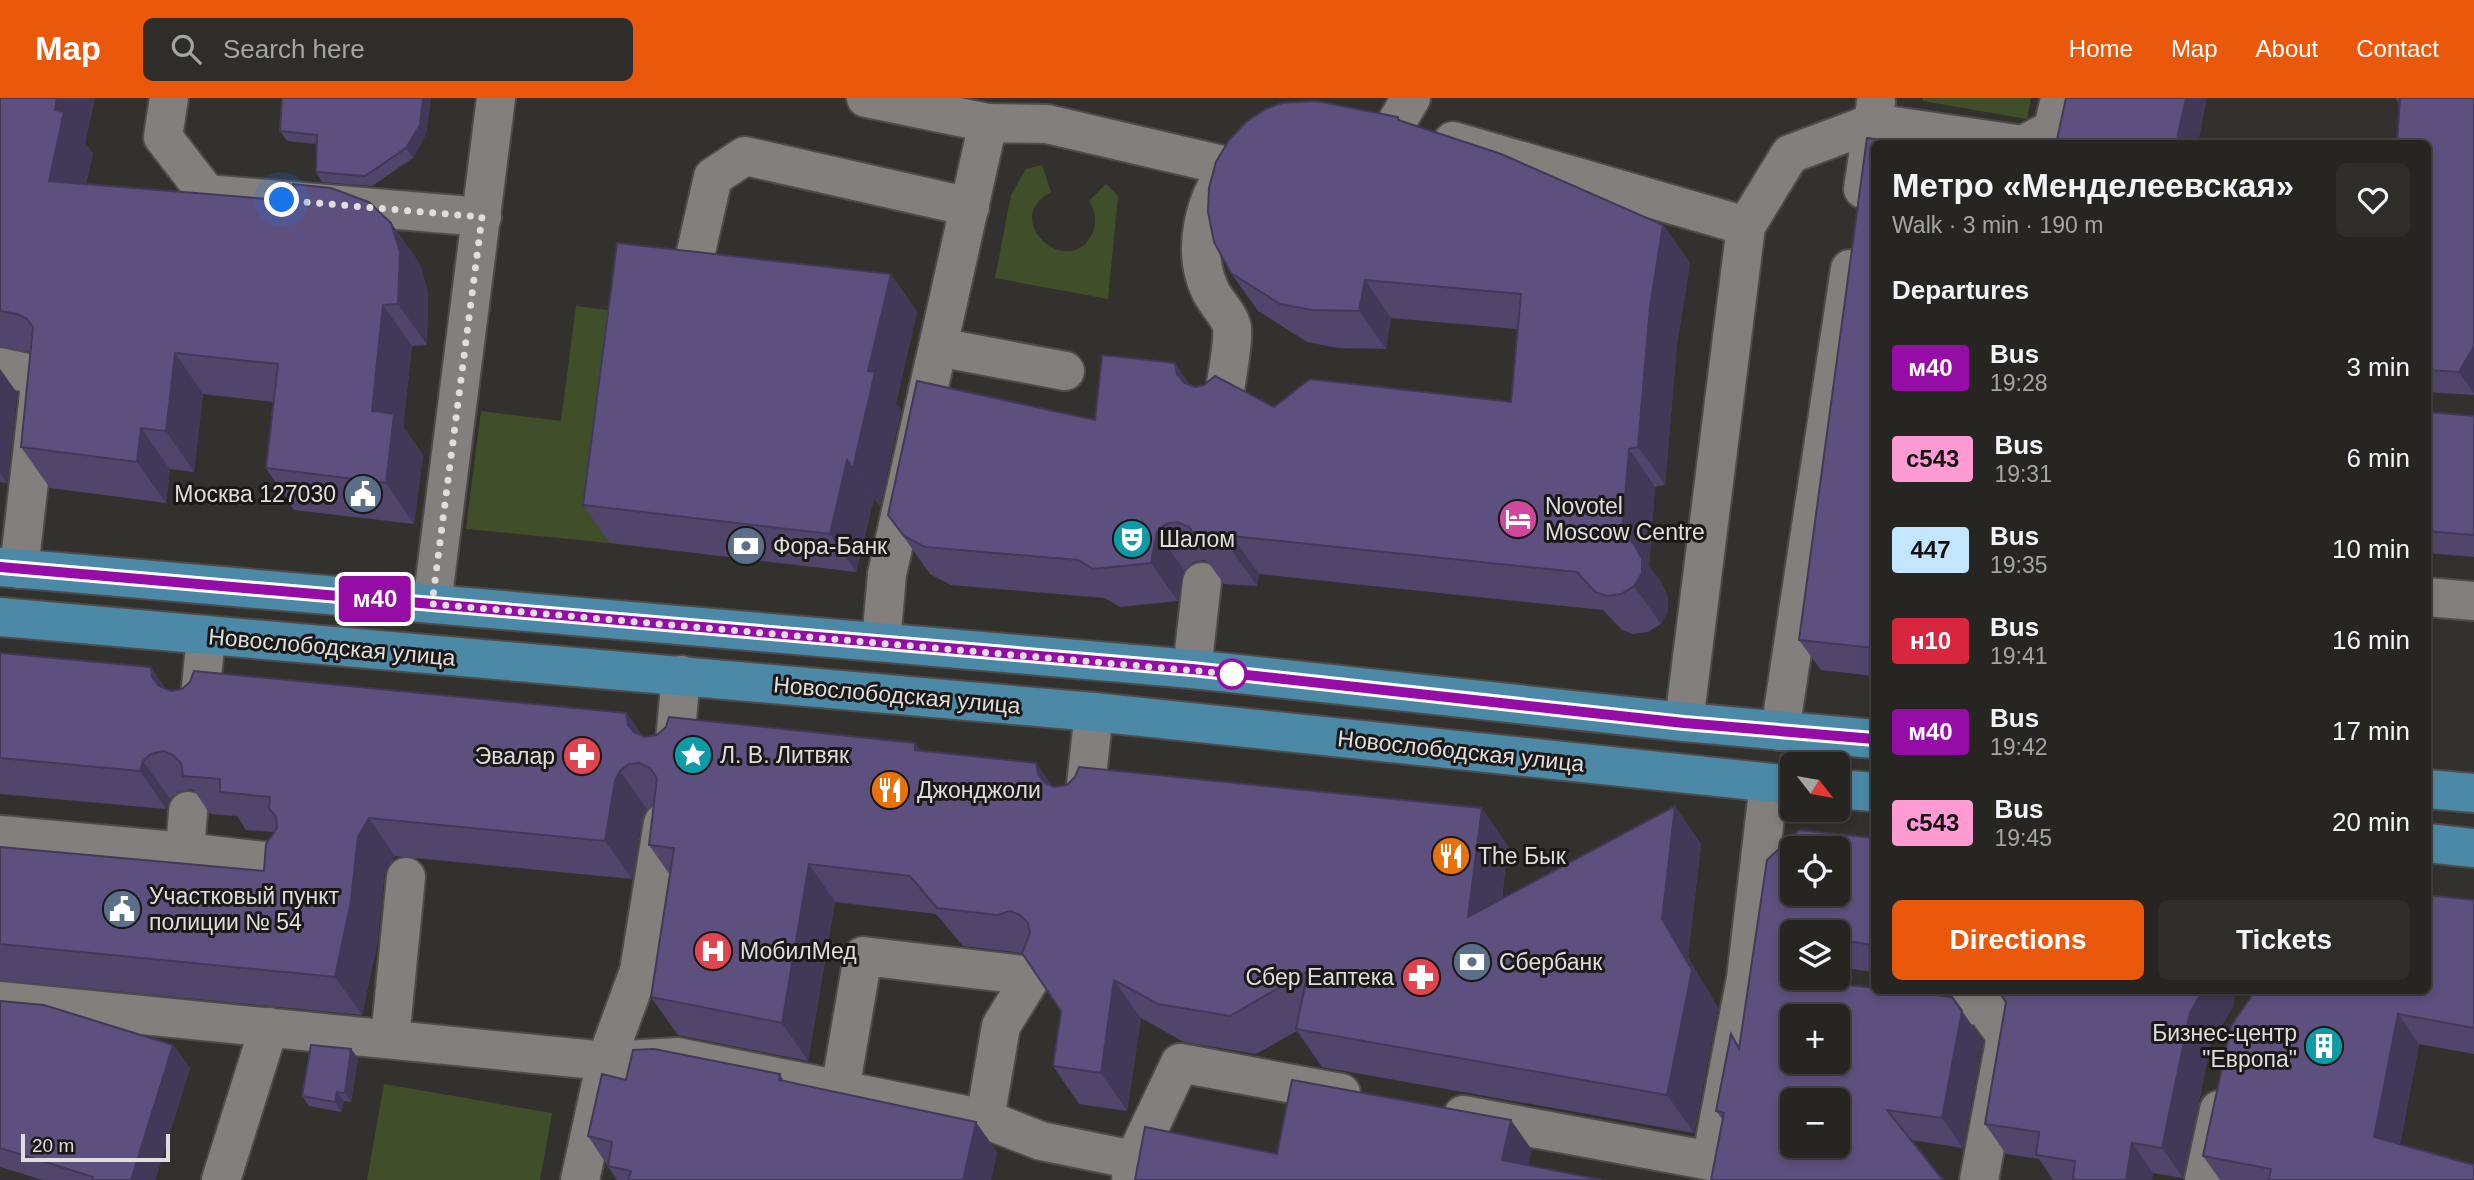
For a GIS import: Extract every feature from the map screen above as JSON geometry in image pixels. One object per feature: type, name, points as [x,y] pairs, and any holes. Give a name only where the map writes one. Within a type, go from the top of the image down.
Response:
[{"type":"main road","points":[[9,568],[1192,669],[1684,723],[1871,739]]},
{"type":"main road","name":"Новослободская улица","points":[[0,617],[1094,712],[1780,784]]},
{"type":"main road","points":[[2431,789],[2474,793]]},
{"type":"main road","points":[[1850,790],[1871,793]]},
{"type":"main road","points":[[2431,843],[2474,848]]},
{"type":"lane","points":[[169,98],[163,136],[207,194],[482,217]]},
{"type":"lane","points":[[432,604],[496,98]]},
{"type":"lane","points":[[866,98],[1010,115],[1231,167]]},
{"type":"lane","points":[[2033,140],[2053,130],[2060,98]]},
{"type":"lane","points":[[1780,731],[1875,111]]},
{"type":"lane","points":[[1684,723],[1746,226],[1790,154],[1875,111],[1999,140]]},
{"type":"lane","points":[[881,642],[887,575],[970,207],[1010,115]]},
{"type":"lane","points":[[1389,115],[1746,226]]},
{"type":"lane","points":[[1223,404],[1232,327],[1209,289],[1201,258],[1203,224],[1214,193],[1231,167],[1265,138]]},
{"type":"lane","points":[[695,252],[713,177],[746,156],[970,207]]},
{"type":"lane","points":[[938,347],[1065,371]]},
{"type":"lane","points":[[0,367],[41,376],[9,568]]},
{"type":"lane","points":[[1192,669],[1202,582]]},
{"type":"lane","points":[[2431,597],[2474,601]]},
{"type":"lane","points":[[199,707],[206,636]]},
{"type":"lane","points":[[674,752],[681,676]]},
{"type":"lane","points":[[1084,803],[1094,712]]},
{"type":"lane","points":[[1425,1108],[1711,1161],[1760,980],[1780,793]]},
{"type":"lane","points":[[185,852],[188,811]]},
{"type":"lane","points":[[580,1180],[607,1060],[639,971],[663,823]]},
{"type":"lane","points":[[1,835],[282,863]]},
{"type":"lane","points":[[390,1039],[406,877]]},
{"type":"lane","points":[[840,1090],[863,956],[1033,974],[1000,1026],[985,1119]]},
{"type":"lane","points":[[1877,994],[1985,1007],[2006,1036],[1979,1180]]},
{"type":"lane","points":[[0,1001],[607,1060],[677,1057],[985,1119],[1041,1141],[1131,1170],[1180,1063],[1371,1098]]},
{"type":"lane","points":[[221,1180],[268,1027]]},
{"type":"lane","points":[[2204,1180],[2226,1074]]},
{"type":"green space","points":[[1923,98],[2031,98],[2027,119],[1923,101]]},
{"type":"green space","points":[[1042,165],[1051,192],[1037,204],[1032,217],[1035,230],[1044,242],[1056,249],[1070,251],[1083,246],[1095,224],[1089,201],[1106,184],[1118,196],[1108,299],[995,278],[1011,195],[1026,169]]},
{"type":"green space","points":[[576,306],[639,314],[610,543],[466,529],[481,411],[561,421]]},
{"type":"green space","points":[[384,1084],[552,1113],[540,1180],[367,1180]]},
{"type":"building","points":[[0,98],[57,98],[55,110],[64,112],[49,181],[292,201],[293,184],[331,188],[369,202],[391,223],[400,252],[398,304],[383,305],[372,411],[394,414],[386,483],[266,468],[278,364],[175,353],[166,431],[141,428],[137,462],[21,447],[33,327],[27,319],[17,314],[0,311]]},
{"type":"building","points":[[282,98],[423,98],[420,125],[406,148],[365,176],[316,172],[317,135],[280,131]]},
{"type":"building","points":[[2066,98],[2186,98],[2177,140],[2057,140]]},
{"type":"building","points":[[2400,98],[2474,98],[2474,346],[2459,372],[2431,370],[2431,140],[2397,140]]},
{"type":"building","points":[[1316,101],[1398,117],[1398,120],[1501,154],[1663,225],[1650,306],[1638,447],[1629,449],[1622,533],[1634,544],[1642,559],[1642,573],[1634,586],[1621,594],[1607,596],[1595,592],[1577,572],[1232,536],[1230,548],[1197,546],[1196,536],[1189,527],[1177,522],[1166,524],[1157,532],[1151,563],[1093,569],[1078,560],[925,547],[904,536],[888,515],[917,381],[1095,420],[1102,355],[1175,363],[1177,374],[1184,383],[1195,387],[1204,385],[1215,376],[1274,407],[1310,379],[1511,402],[1521,294],[1365,280],[1359,311],[1312,310],[1280,304],[1231,273],[1214,242],[1208,212],[1209,188],[1216,162],[1229,140],[1246,122],[1266,109],[1282,103]]},
{"type":"building","points":[[1867,138],[1882,140],[1871,140],[1871,648],[1799,640]]},
{"type":"building","points":[[617,243],[891,274],[868,371],[875,372],[853,468],[847,460],[830,534],[583,505]]},
{"type":"building","points":[[2431,412],[2474,416],[2474,535],[2431,531]]},
{"type":"building","points":[[0,653],[151,667],[152,677],[159,686],[171,691],[182,689],[190,682],[194,671],[626,713],[628,725],[634,732],[645,737],[657,735],[666,727],[669,717],[915,743],[915,750],[1036,763],[1038,774],[1044,782],[1054,787],[1067,785],[1075,777],[1079,767],[1482,808],[1468,917],[1675,806],[1662,919],[1692,970],[1667,1095],[1296,1029],[1308,971],[1230,1016],[1158,1004],[1114,980],[1101,1073],[1053,1066],[1061,1011],[1022,953],[1030,933],[1028,923],[1020,915],[1010,911],[997,915],[937,908],[910,876],[809,864],[782,1023],[651,997],[674,848],[649,845],[657,778],[650,768],[639,763],[629,764],[620,771],[615,781],[605,841],[369,818],[358,837],[351,901],[335,977],[0,944],[0,847],[264,871],[266,844],[277,828],[276,817],[269,808],[270,797],[220,792],[220,779],[183,776],[181,763],[164,751],[151,754],[143,761],[140,771],[0,758]]},
{"type":"building","points":[[1799,830],[1871,838],[1871,945],[1850,942],[1850,920],[1780,920],[1780,990],[1850,990],[1850,985],[1871,988],[1871,994],[1952,997],[1962,1011],[1942,1118],[1887,1110],[1943,1180],[1711,1180],[1724,1113],[1716,1111],[1731,1034],[1739,1049],[1767,860],[1780,848],[1780,906],[1850,906],[1850,836],[1793,836]]},
{"type":"building","name":"Бизнес-центр \"Европа\"","points":[[2431,895],[2474,900],[2474,1028],[2398,1014],[2374,1137],[2474,1165],[2474,1180],[2269,1180],[2271,1169],[2203,1156],[2231,1026],[2251,994],[2431,994]]},
{"type":"building","points":[[2001,994],[2201,994],[2190,1013],[2162,1148],[2132,1143],[2126,1180],[2073,1179],[2075,1161],[2036,1155],[2039,1132],[1985,1124],[2006,1002]]},
{"type":"building","points":[[0,1001],[44,1005],[173,1045],[131,1180],[92,1180],[93,1177],[0,1148]]},
{"type":"building","points":[[311,1045],[351,1049],[345,1093],[337,1092],[335,1102],[302,1096]]},
{"type":"building","points":[[654,1049],[780,1074],[779,1080],[976,1122],[963,1180],[628,1180],[631,1171],[608,1166],[612,1142],[588,1136],[602,1074],[626,1080],[633,1050]]},
{"type":"building","points":[[1292,1080],[1511,1120],[1502,1160],[1602,1180],[1135,1180],[1145,1127],[1277,1154]]},
{"type":"bus line","name":"м40","points":[[0,567],[1192,669],[1684,723],[1871,739]]},
{"type":"place","name":"Москва 127030","points":[[363,494]]},
{"type":"place","name":"Novotel Moscow Centre","points":[[1518,519]]},
{"type":"place","name":"Шалом","points":[[1132,539]]},
{"type":"place","name":"Фора-Банк","points":[[746,546]]},
{"type":"place","name":"Л. В. Литвяк","points":[[693,755]]},
{"type":"place","name":"Эвалар","points":[[582,756]]},
{"type":"place","name":"Джонджоли","points":[[890,790]]},
{"type":"place","name":"The Бык","points":[[1451,856]]},
{"type":"place","name":"Участковый пункт полиции № 54","points":[[122,909]]},
{"type":"place","name":"МобилМед","points":[[713,951]]},
{"type":"place","name":"Сбербанк","points":[[1472,962]]},
{"type":"place","name":"Сбер Еаптека","points":[[1421,977]]},
{"type":"place","name":"Бизнес-центр \"Европа\"","points":[[2324,1046]]},
{"type":"route","points":[[282,200],[482,217],[432,604],[1232,674]]}]
